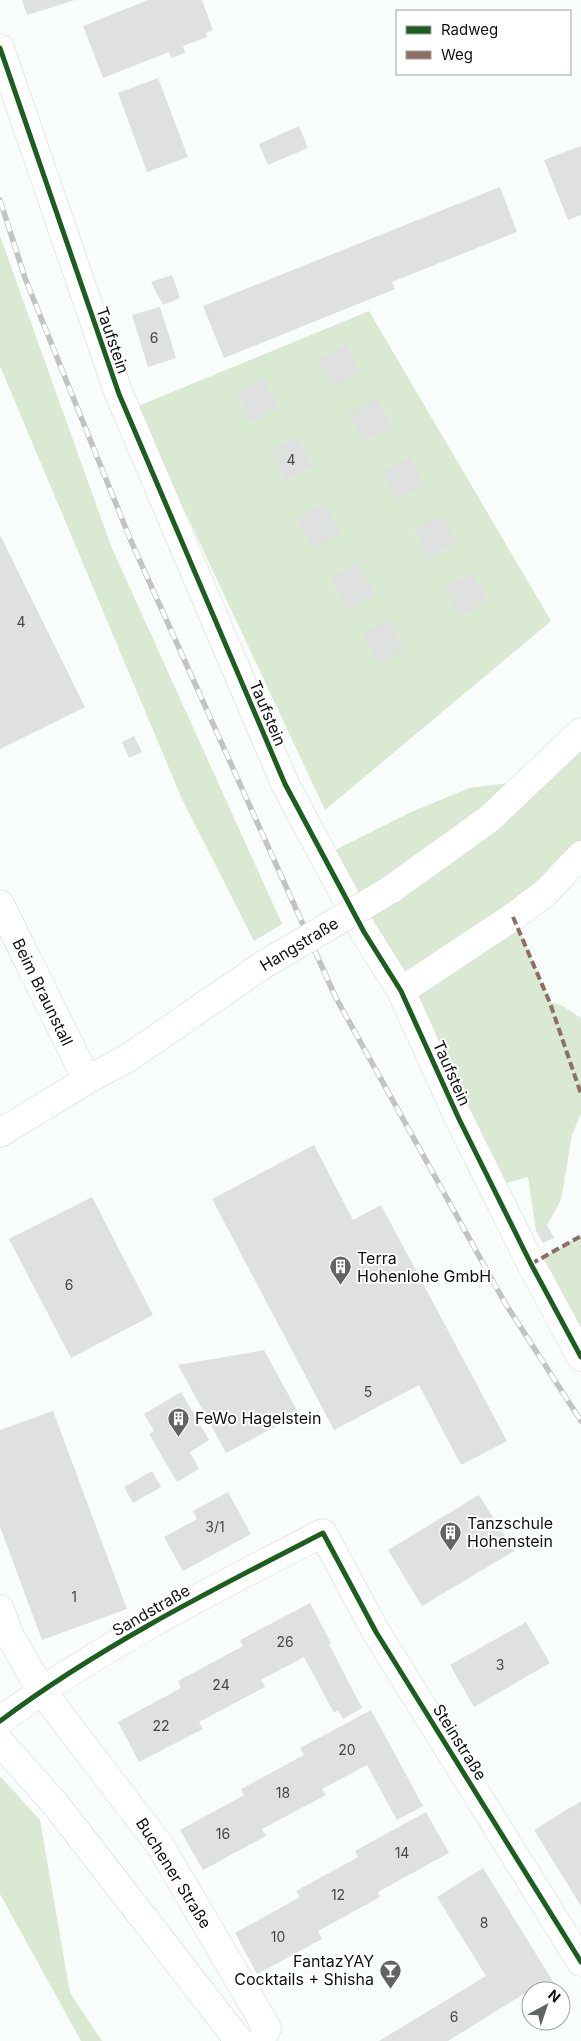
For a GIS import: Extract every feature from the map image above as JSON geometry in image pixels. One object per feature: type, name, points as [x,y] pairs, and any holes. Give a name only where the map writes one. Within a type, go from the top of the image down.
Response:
[{"type":"street","name":"Taufstein","points":[[0,48],[118,394],[285,784],[364,932],[401,991],[459,1120],[531,1264],[581,1357]]},
{"type":"street","name":"Hangstraße","points":[[0,1133],[87,1080],[128,1058],[263,965],[390,890],[489,820],[581,732]]},
{"type":"street","points":[[401,991],[520,912],[546,892],[581,855]]},
{"type":"street","name":"Beim Braunstall","points":[[0,904],[87,1080]]},
{"type":"street","name":"Sandstraße","points":[[0,1721],[41,1690],[172,1610],[322,1533]]},
{"type":"street","name":"Steinstraße","points":[[322,1533],[376,1632],[581,1962]]},
{"type":"street","points":[[0,1609],[10,1636],[41,1690]]},
{"type":"street","name":"Buchener Straße","points":[[41,1690],[161,1847],[267,2028],[260,2041]]},
{"type":"street","points":[[0,1742],[56,1805],[239,2041]]},
{"type":"green space","points":[[0,236],[111,546],[282,924],[254,941],[182,799],[0,366]]},
{"type":"green space","points":[[369,311],[551,621],[325,810],[136,407]]},
{"type":"green space","points":[[581,732],[581,855],[514,917],[550,1002],[561,1005],[581,1018],[581,1114],[572,1135],[561,1200],[547,1225],[536,1231],[528,1177],[493,1187],[323,856],[409,813],[469,788],[531,780]]},
{"type":"green space","points":[[581,1236],[581,1357],[531,1264]]},
{"type":"green space","points":[[0,1776],[40,1820],[70,1993],[102,2041],[81,2041],[0,1894]]},
{"type":"building","points":[[22,0],[75,0],[27,15]]},
{"type":"building","points":[[148,0],[202,0],[213,30],[206,33],[207,37],[183,46],[185,53],[171,58],[169,52],[103,78],[83,26]]},
{"type":"building","points":[[158,78],[188,157],[147,172],[118,93]]},
{"type":"building","points":[[299,126],[308,148],[268,165],[259,144]]},
{"type":"building","points":[[581,146],[581,215],[568,220],[544,160]]},
{"type":"building","points":[[500,187],[517,232],[392,282],[395,289],[224,358],[203,306]]},
{"type":"building","points":[[172,275],[180,298],[163,305],[151,282]]},
{"type":"building","points":[[160,307],[176,358],[148,367],[132,315]]},
{"type":"building","points":[[347,344],[361,372],[333,386],[319,358]]},
{"type":"building","points":[[264,379],[279,407],[251,422],[237,393]]},
{"type":"building","points":[[377,399],[392,427],[364,441],[349,414]]},
{"type":"building","points":[[298,437],[313,466],[285,480],[270,452]]},
{"type":"building","points":[[411,457],[425,485],[397,499],[383,471]]},
{"type":"building","points":[[325,503],[341,533],[313,548],[297,519]]},
{"type":"building","points":[[442,515],[456,543],[428,557],[414,529]]},
{"type":"building","points":[[0,535],[85,707],[0,749]]},
{"type":"building","points":[[356,562],[375,593],[349,609],[330,578]]},
{"type":"building","points":[[474,573],[488,601],[460,615],[445,587]]},
{"type":"building","points":[[390,621],[404,651],[377,663],[363,633]]},
{"type":"building","points":[[134,736],[142,752],[129,758],[122,742]]},
{"type":"building","name":"Terra Hohenlohe GmbH","points":[[314,1145],[353,1220],[381,1205],[507,1441],[461,1465],[419,1385],[334,1430],[212,1199]]},
{"type":"building","points":[[92,1197],[153,1315],[71,1358],[9,1239]]},
{"type":"building","points":[[547,1225],[554,1238],[543,1243],[536,1231]]},
{"type":"building","points":[[264,1350],[299,1414],[226,1453],[178,1365]]},
{"type":"building","name":"FeWo Hagelstein","points":[[181,1392],[209,1440],[190,1452],[199,1469],[177,1482],[149,1434],[154,1431],[144,1414]]},
{"type":"building","points":[[53,1411],[127,1609],[42,1640],[0,1527],[0,1430]]},
{"type":"building","points":[[152,1471],[161,1487],[133,1503],[124,1487]]},
{"type":"building","points":[[228,1492],[251,1534],[183,1571],[164,1537],[197,1519],[193,1511]]},
{"type":"building","name":"Tanzschule Hohenstein","points":[[479,1495],[514,1551],[422,1606],[388,1550]]},
{"type":"building","points":[[310,1603],[362,1708],[343,1719],[338,1710],[334,1713],[304,1657],[261,1680],[265,1687],[199,1722],[203,1729],[139,1762],[118,1722],[181,1688],[178,1681],[243,1646],[240,1640]]},
{"type":"building","points":[[526,1622],[550,1663],[474,1707],[450,1665]]},
{"type":"building","points":[[371,1710],[423,1806],[397,1820],[367,1765],[322,1789],[326,1795],[262,1829],[266,1836],[203,1870],[180,1830],[244,1795],[241,1789],[304,1755],[300,1748]]},
{"type":"building","points":[[581,1801],[581,1906],[534,1830]]},
{"type":"building","points":[[426,1812],[449,1853],[378,1892],[380,1897],[318,1931],[322,1939],[257,1974],[235,1933],[300,1897],[296,1891],[358,1857],[355,1851]]},
{"type":"building","points":[[483,1868],[553,1981],[521,1981],[521,1996],[448,2041],[379,2041],[486,1976],[437,1897]]},
{"type":"railway","points":[[0,200],[25,278],[131,541],[336,998],[505,1303],[581,1421]]},
{"type":"marked path","points":[[513,917],[550,1003],[581,1094]]},
{"type":"marked path","points":[[531,1264],[581,1236]]},
{"type":"cycle path","points":[[0,48],[119,394],[285,784],[364,932],[401,991],[459,1119],[531,1264],[581,1357]]},
{"type":"cycle path","points":[[0,1721],[77,1668],[157,1620],[323,1533],[376,1632],[581,1962]]},
{"type":"place","name":"Terra Hohenlohe GmbH","points":[[341,1286]]},
{"type":"place","name":"FeWo Hagelstein","points":[[179,1437]]},
{"type":"place","name":"Tanzschule Hohenstein","points":[[451,1551]]},
{"type":"place","name":"FantazYAY Cocktails + Shisha","points":[[390,1989]]}]
